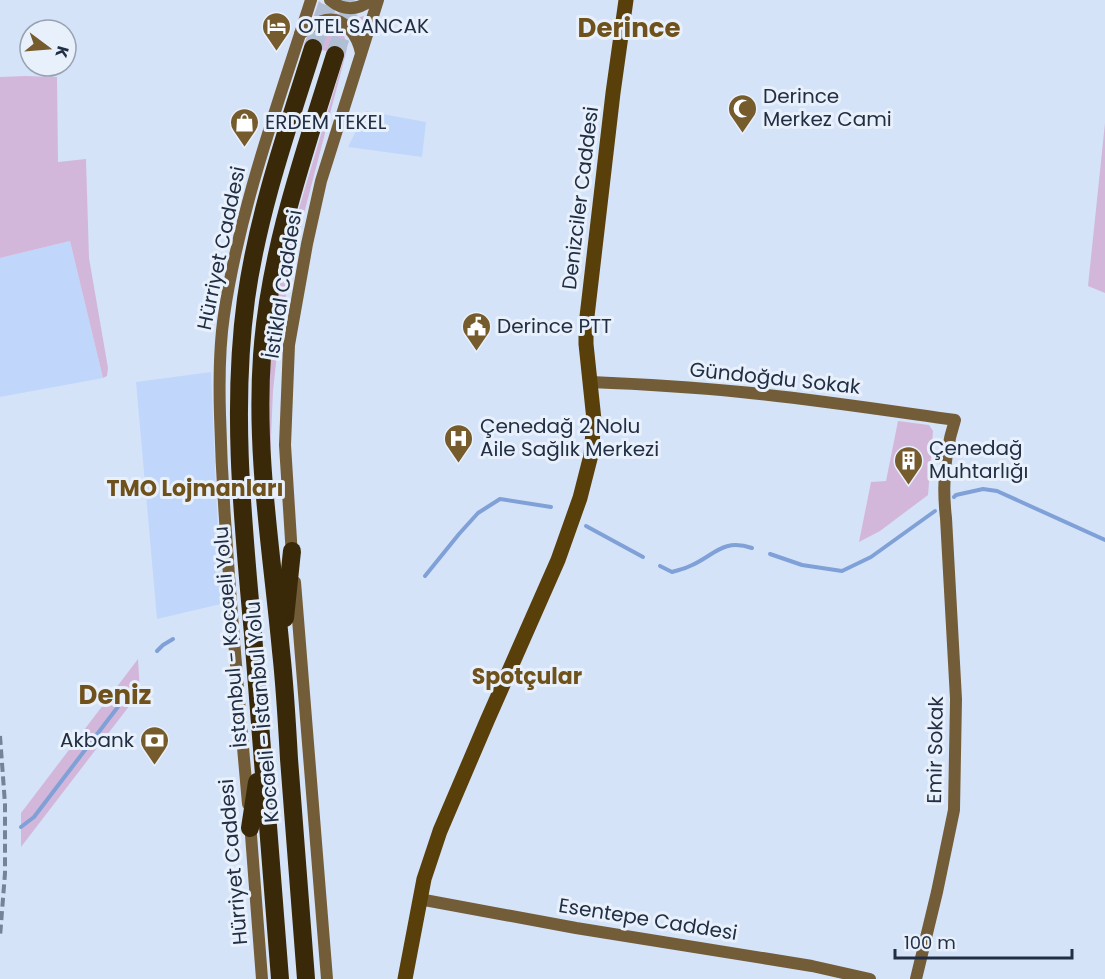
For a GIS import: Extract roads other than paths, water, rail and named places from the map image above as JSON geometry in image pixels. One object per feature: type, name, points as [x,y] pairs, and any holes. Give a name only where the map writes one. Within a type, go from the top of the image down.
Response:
[{"type":"highway","name":"İstanbul - Kocaeli Yolu","points":[[280,979],[245,546],[238,405],[240,352],[246,298],[257,240],[274,173],[313,48]]},
{"type":"highway","name":"Kocaeli - İstanbul Yolu","points":[[306,979],[282,652],[265,502],[261,396],[262,355],[268,297],[279,243],[294,183],[335,55]]},
{"type":"highway","points":[[282,652],[292,551]]},
{"type":"highway","points":[[250,828],[261,744]]},
{"type":"highway","points":[[304,953],[312,979]]},
{"type":"main road","name":"Hürriyet Caddesi","points":[[262,979],[221,476],[220,344],[233,264],[255,174],[311,0]]},
{"type":"main road","points":[[330,0],[346,9],[355,9],[376,1]]},
{"type":"main road","name":"Denizciler Caddesi","points":[[405,979],[419,899],[440,831],[558,560],[580,498],[591,455],[594,420],[586,325],[626,0]]},
{"type":"main road","name":"İstiklal Caddesi","points":[[327,979],[285,445],[289,345],[321,181],[376,1]]},
{"type":"main road","points":[[300,34],[310,26],[331,19],[346,26],[357,39],[361,54]]},
{"type":"main road","name":"Gündoğdu Sokak","points":[[591,382],[749,393],[955,420]]},
{"type":"main road","name":"Emir Sokak","points":[[916,979],[954,810],[956,699],[943,495],[947,451],[955,420]]},
{"type":"main road","name":"Esentepe Caddesi","points":[[419,899],[576,928],[812,966],[870,979]]},
{"type":"waterway","points":[[954,497],[983,489],[997,491],[1105,540]]},
{"type":"waterway","points":[[425,576],[478,513],[500,499],[551,507]]},
{"type":"waterway","points":[[770,554],[802,565],[842,571],[871,557],[935,511]]},
{"type":"waterway","points":[[586,526],[643,557]]},
{"type":"waterway","points":[[660,566],[672,572],[690,566],[726,547],[742,545],[752,548]]},
{"type":"waterway","points":[[157,651],[173,639]]},
{"type":"waterway","points":[[21,827],[34,817],[130,691]]},
{"type":"tunnel","points":[[313,48],[329,0]]},
{"type":"tunnel","points":[[335,55],[353,0]]},
{"type":"railway","points":[[0,736],[5,804],[5,873],[0,937]]},
{"type":"place","name":"OTEL SANCAK","points":[[277,52]]},
{"type":"place","name":"Derince Merkez Cami","points":[[742,134]]},
{"type":"place","name":"ERDEM TEKEL","points":[[244,148]]},
{"type":"place","name":"Derince PTT","points":[[476,352]]},
{"type":"place","name":"Çenedağ 2 Nolu Aile Sağlık Merkezi","points":[[459,464]]},
{"type":"place","name":"Çenedağ Muhtarlığı","points":[[908,486]]},
{"type":"place","name":"Akbank","points":[[155,766]]},
{"type":"district","name":"Derince","points":[[629,28]]},
{"type":"district","name":"TMO Lojmanları","points":[[195,488]]},
{"type":"district","name":"Spotçular","points":[[527,676]]},
{"type":"district","name":"Deniz","points":[[115,695]]}]
